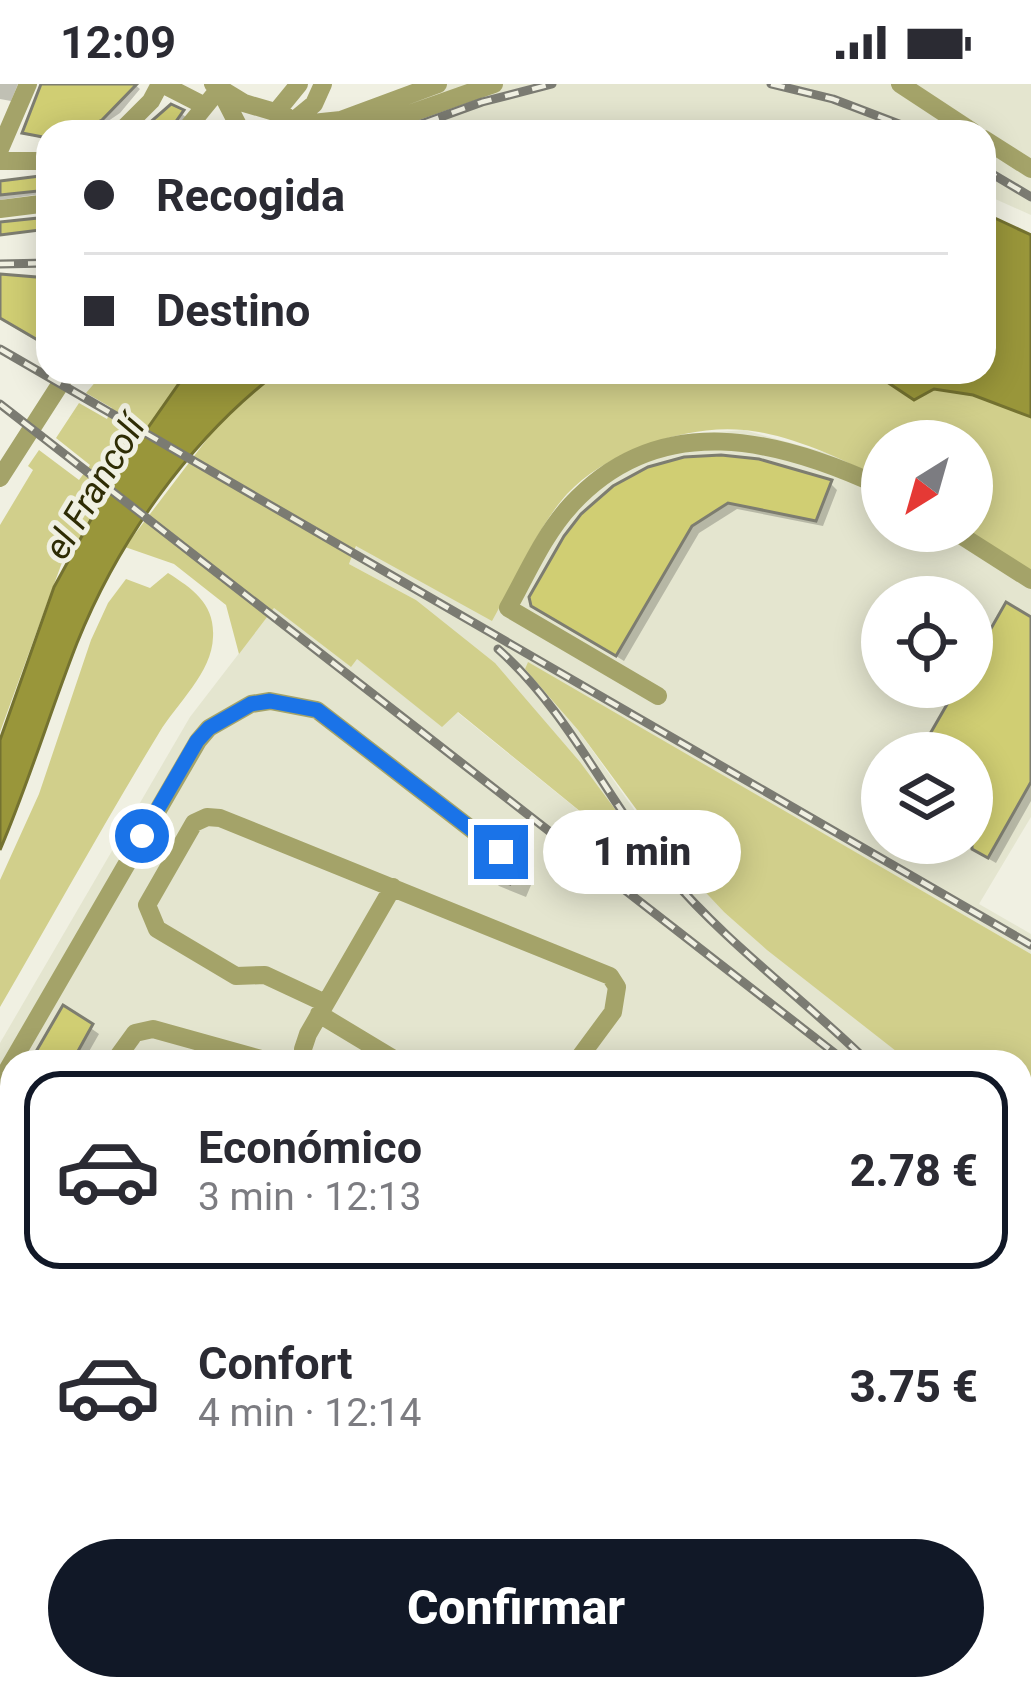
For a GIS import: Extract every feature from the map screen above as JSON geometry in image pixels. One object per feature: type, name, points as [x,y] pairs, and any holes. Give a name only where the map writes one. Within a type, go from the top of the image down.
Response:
[{"type":"street","points":[[2,141],[28,84]]},
{"type":"street","points":[[134,120],[161,84],[205,106]]},
{"type":"street","points":[[285,120],[299,84]]},
{"type":"street","points":[[246,120],[251,113],[285,120],[314,104],[323,84]]},
{"type":"street","points":[[367,120],[438,84]]},
{"type":"street","points":[[371,120],[494,84]]},
{"type":"street","points":[[900,84],[955,120]]},
{"type":"street","points":[[194,120],[216,87]]},
{"type":"street","points":[[216,87],[285,120]]},
{"type":"street","points":[[216,87],[232,120]]},
{"type":"street","points":[[996,147],[1031,169]]},
{"type":"street","points":[[0,161],[36,161]]},
{"type":"street","points":[[0,208],[36,204]]},
{"type":"street","points":[[0,478],[60,384]]},
{"type":"street","points":[[658,696],[508,608],[556,523],[573,503],[593,485],[643,457],[701,442],[737,440],[772,446],[861,477]]},
{"type":"street","points":[[987,552],[1031,580]]},
{"type":"street","points":[[19,1050],[197,741],[209,728],[251,704],[270,701],[317,710],[501,852]]},
{"type":"street","points":[[380,1050],[265,975],[236,976],[157,929],[147,905],[194,824],[207,817],[220,818],[610,976],[617,987],[613,1012],[585,1050]]},
{"type":"street","points":[[303,1050],[393,887]]},
{"type":"street","points":[[123,1050],[135,1033],[153,1029],[229,1050]]},
{"type":"shaded area","points":[[422,84],[1031,84],[1031,215],[996,199],[996,120],[392,120]]},
{"type":"shaded area","points":[[996,219],[1031,235],[1031,417],[973,395],[934,389],[914,400],[890,384],[996,384]]},
{"type":"shaded area","points":[[94,384],[179,384],[117,472],[69,557],[64,557],[0,732],[0,525],[33,470],[28,466],[39,450],[79,480],[90,465],[56,438],[79,403],[107,419],[112,408],[86,393]]},
{"type":"shaded area","points":[[179,384],[264,384],[187,460],[113,567],[77,643],[0,850],[0,740],[54,587],[117,472]]},
{"type":"shaded area","points":[[264,384],[890,384],[914,400],[934,389],[973,395],[1031,417],[1031,570],[993,547],[993,420],[861,420],[861,469],[816,449],[744,430],[698,431],[626,453],[567,494],[546,522],[492,621],[356,546],[349,564],[416,600],[495,663],[580,762],[672,886],[458,712],[442,727],[357,659],[351,667],[274,608],[239,654],[226,605],[174,564],[125,547],[223,418]]},
{"type":"shaded area","points":[[744,430],[842,457],[861,468],[861,552],[993,552],[993,547],[1031,570],[1031,817],[979,904],[1031,934],[1031,954],[875,864],[993,864],[993,732],[861,732],[861,856],[528,663],[525,669],[578,730],[638,815],[724,912],[895,1050],[0,1050],[190,717],[274,608],[350,666],[356,658],[442,726],[457,712],[667,882],[416,600],[349,564],[357,545],[535,544],[567,495],[606,463],[666,436]]},
{"type":"shaded area","points":[[168,573],[194,592],[210,615],[213,637],[207,663],[159,733],[0,1007],[0,880],[39,794],[91,640],[108,603],[126,579],[150,588]]},
{"type":"shaded area","points":[[528,662],[861,855],[861,864],[876,864],[1031,954],[1031,1050],[895,1050],[724,912],[667,851],[578,730],[525,669]]},
{"type":"building","points":[[41,84],[137,84],[102,120],[36,120],[36,136],[22,133]]},
{"type":"building","points":[[171,104],[184,110],[177,120],[153,120]]},
{"type":"building","points":[[36,176],[36,191],[0,195],[0,181]]},
{"type":"building","points":[[36,218],[36,230],[0,235],[0,222]]},
{"type":"building","points":[[0,274],[36,277],[36,339],[0,318]]},
{"type":"building","points":[[684,457],[759,459],[832,480],[816,521],[728,503],[692,526],[616,656],[531,606],[529,597],[564,536],[613,486],[648,467]]},
{"type":"building","points":[[1006,602],[1031,617],[1031,782],[993,849],[993,732],[931,732],[945,708],[993,708],[993,625]]},
{"type":"building","points":[[485,857],[500,865],[513,857],[520,860],[510,884],[480,871]]},
{"type":"building","points":[[63,1005],[93,1024],[79,1050],[37,1050]]},
{"type":"railway","points":[[432,120],[552,84]]},
{"type":"railway","points":[[771,84],[833,99],[888,120]]},
{"type":"railway","points":[[996,176],[1031,197]]},
{"type":"railway","points":[[0,264],[36,263]]},
{"type":"railway","points":[[0,349],[36,370]]},
{"type":"railway","points":[[61,384],[1031,945]]},
{"type":"railway","points":[[0,404],[831,1050]]},
{"type":"railway","points":[[498,649],[546,701],[646,846],[691,900],[855,1050]]},
{"type":"route","points":[[142,836],[209,728],[251,704],[270,701],[317,710],[501,852]]},
{"type":"water label","name":"el Francolí","points":[[94,487]]}]
